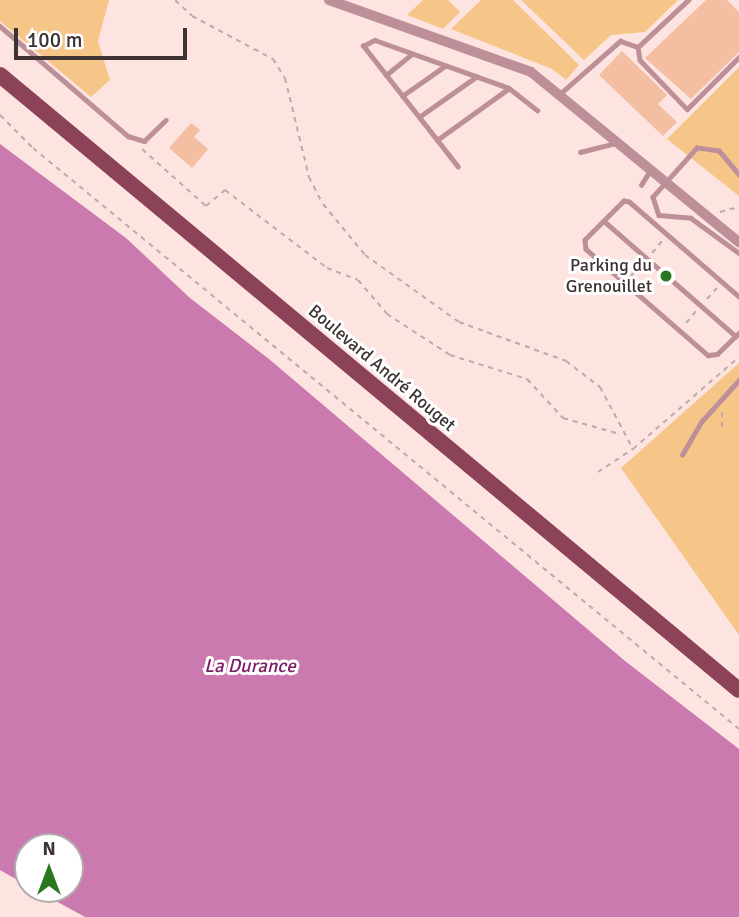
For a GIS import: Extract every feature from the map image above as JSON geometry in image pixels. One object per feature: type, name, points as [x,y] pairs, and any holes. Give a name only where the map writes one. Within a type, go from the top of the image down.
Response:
[{"type":"main road","name":"Boulevard André Rouget","points":[[0,75],[739,690]]},
{"type":"street","points":[[329,0],[531,72],[561,93],[739,242]]},
{"type":"lane","points":[[638,47],[688,0]]},
{"type":"lane","points":[[0,26],[128,136],[144,141],[166,120]]},
{"type":"lane","points":[[458,167],[363,46],[375,40],[477,76],[509,88],[537,110]]},
{"type":"lane","points":[[561,93],[620,41],[638,47]]},
{"type":"lane","points":[[638,47],[640,60],[687,109],[739,57]]},
{"type":"lane","points":[[386,75],[412,53]]},
{"type":"lane","points":[[402,96],[446,65]]},
{"type":"lane","points":[[419,117],[477,76]]},
{"type":"lane","points":[[438,140],[509,88]]},
{"type":"lane","points":[[580,152],[619,141]]},
{"type":"lane","points":[[647,217],[654,209],[655,191],[697,148],[706,146],[719,151],[739,175]]},
{"type":"lane","points":[[641,185],[651,168]]},
{"type":"lane","points":[[604,221],[738,335],[713,355],[679,330],[586,249],[585,240],[604,221],[626,201],[739,297]]},
{"type":"lane","points":[[654,209],[665,217],[691,218],[739,253]]},
{"type":"lane","points":[[682,455],[702,421],[739,380]]},
{"type":"path","points":[[175,0],[192,16],[273,59],[285,78],[309,177],[323,204],[365,255],[458,322],[566,361],[600,387],[621,434],[633,449]]},
{"type":"path","points":[[0,115],[33,149],[739,729]]},
{"type":"path","points":[[128,136],[206,206],[225,190],[327,268],[358,280],[387,314],[450,355],[527,379],[564,418],[621,434]]},
{"type":"path","points":[[709,216],[739,207]]},
{"type":"path","points":[[598,472],[633,449],[739,356]]},
{"type":"shaded area","points":[[0,0],[109,0],[98,41],[110,80],[91,97],[0,21]]},
{"type":"shaded area","points":[[423,0],[448,0],[460,12],[443,29],[407,15]]},
{"type":"shaded area","points":[[481,0],[513,0],[579,65],[566,80],[552,69],[451,29]]},
{"type":"shaded area","points":[[521,0],[678,0],[645,32],[611,35],[584,60]]},
{"type":"shaded area","points":[[739,67],[739,196],[667,139]]},
{"type":"shaded area","points":[[739,363],[739,635],[621,468]]},
{"type":"water","name":"La Durance","points":[[0,144],[126,238],[190,298],[269,359],[625,661],[739,749],[739,917],[85,917],[60,903],[84,903],[84,833],[14,833],[14,878],[0,870]]},
{"type":"building","points":[[706,0],[727,0],[739,12],[739,52],[691,99],[645,58]]},
{"type":"building","points":[[622,51],[667,95],[658,104],[677,122],[663,136],[599,75]]},
{"type":"building","points":[[191,123],[200,130],[194,137],[208,149],[192,168],[169,148]]},
{"type":"place","name":"Parking du Grenouillet","points":[[666,276]]}]
